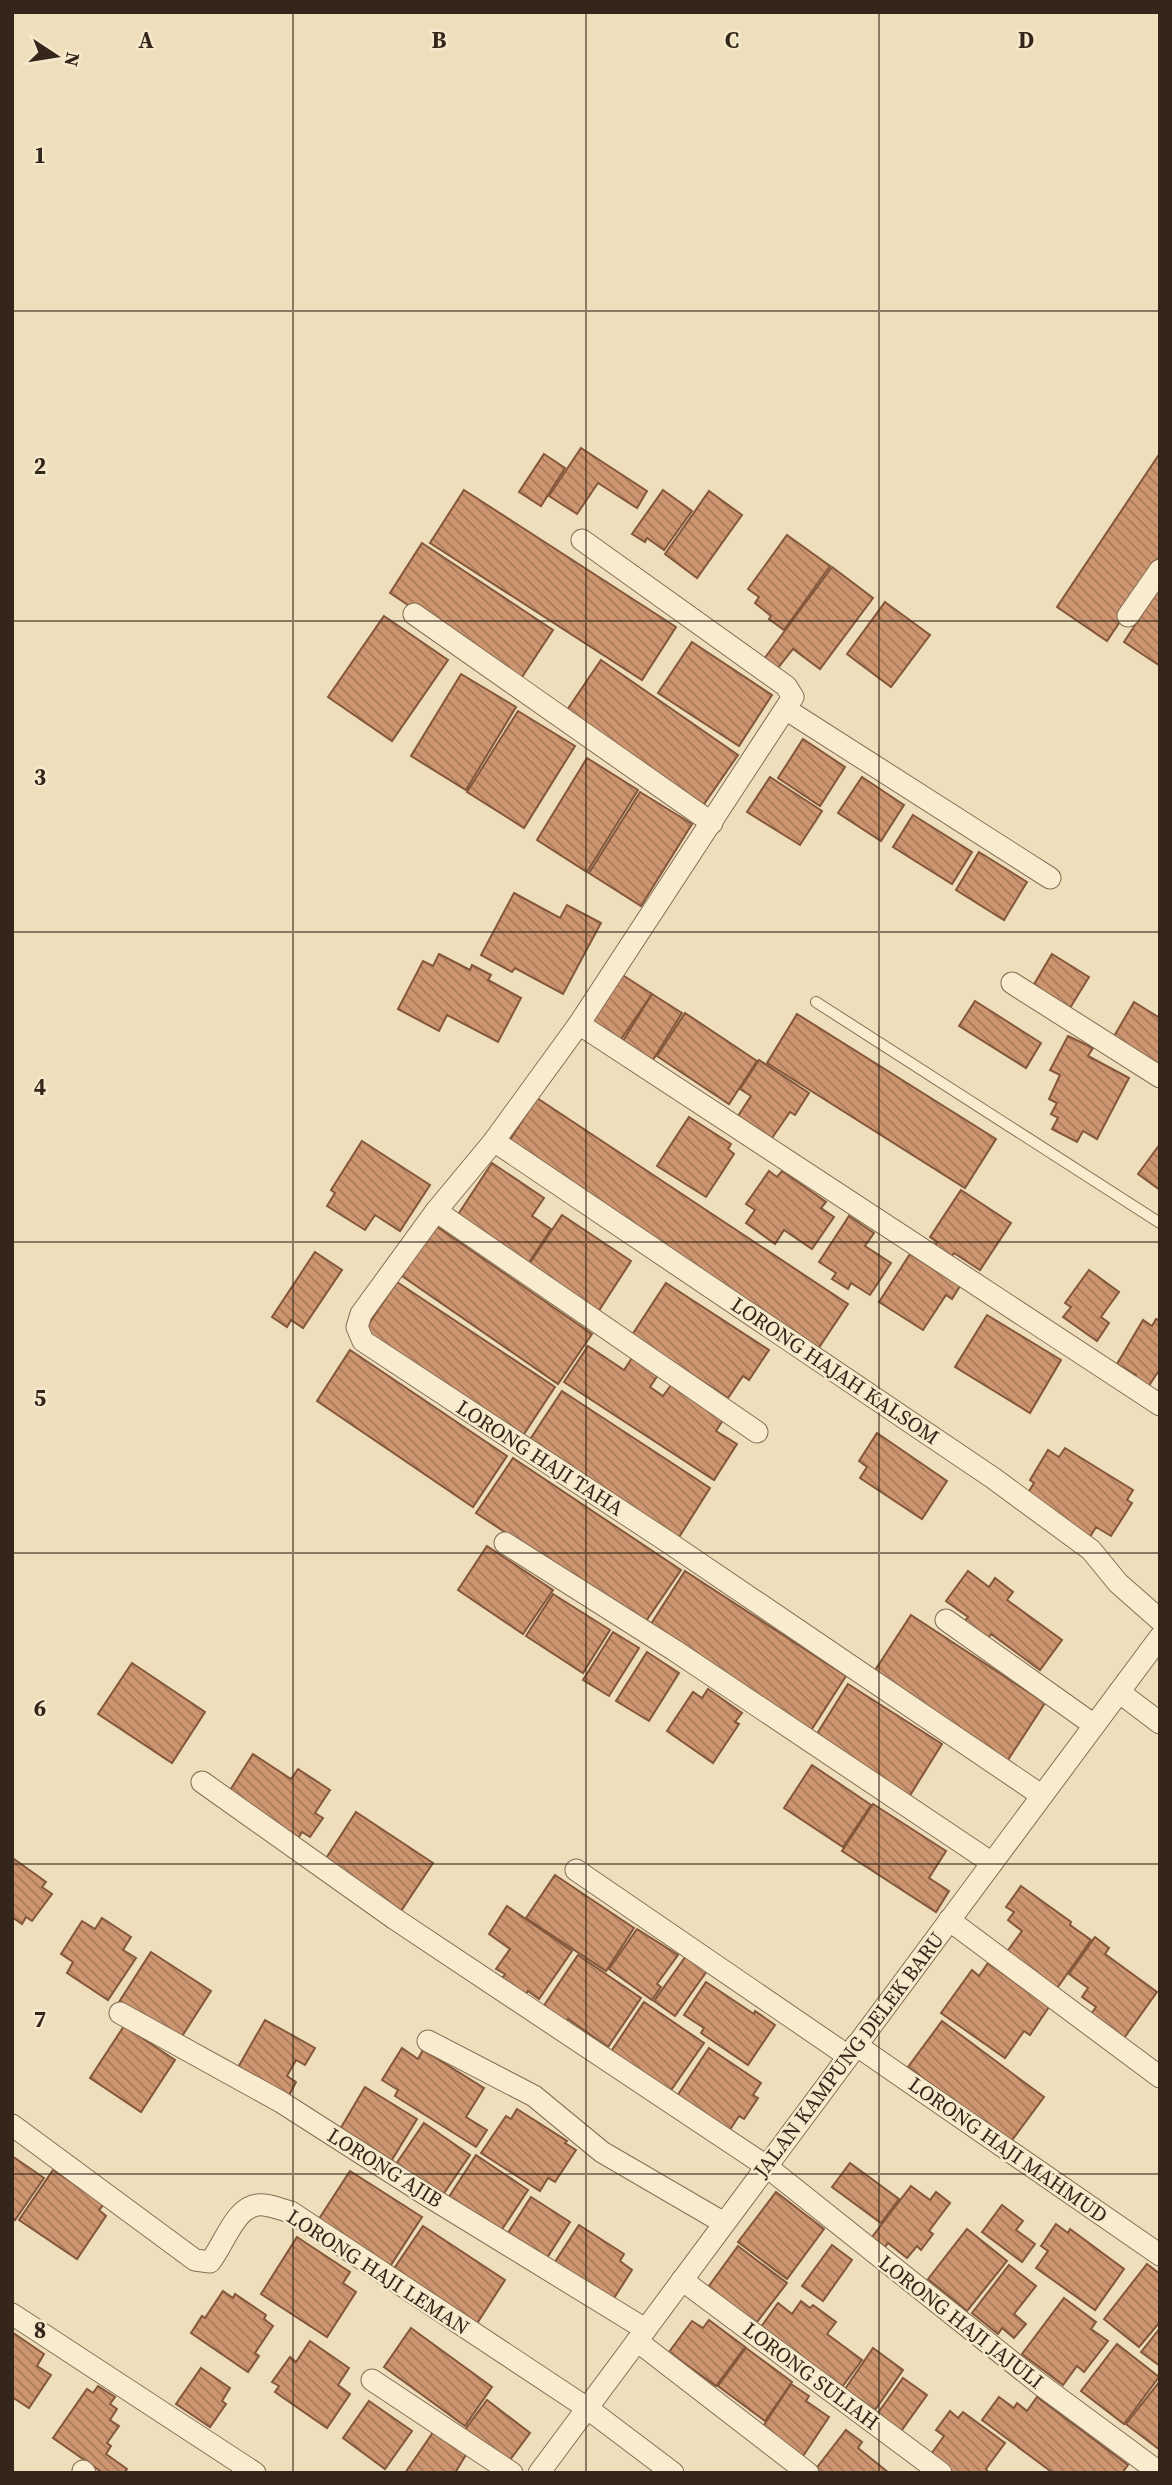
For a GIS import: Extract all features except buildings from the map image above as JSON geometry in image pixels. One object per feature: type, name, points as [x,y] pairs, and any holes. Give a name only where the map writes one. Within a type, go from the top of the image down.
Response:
[{"type":"street","points":[[582,540],[786,686],[793,698],[787,710],[1050,878]]},
{"type":"street","points":[[1128,616],[1160,570]]},
{"type":"street","points":[[414,614],[712,823]]},
{"type":"street","name":"LORONG HAJI TAHA","points":[[787,710],[579,1024],[494,1142],[436,1211],[361,1314],[357,1326],[363,1341],[671,1544],[1041,1795]]},
{"type":"street","points":[[1012,983],[1160,1077]]},
{"type":"street","points":[[579,1024],[1160,1405]]},
{"type":"street","name":"LORONG HAJAH KALSOM","points":[[494,1142],[993,1478],[1091,1550],[1118,1583],[1160,1620]]},
{"type":"street","points":[[436,1211],[757,1432]]},
{"type":"street","points":[[505,1543],[674,1650],[992,1863]]},
{"type":"street","points":[[946,1620],[1094,1725]]},
{"type":"street","name":"JALAN KAMPUNG DELEK BARU","points":[[539,2473],[1160,1637]]},
{"type":"street","points":[[1119,1692],[1160,1723]]},
{"type":"street","name":"LORONG HAJI JAJULI","points":[[202,1782],[395,1919],[766,2166],[1041,2385],[1160,2473]]},
{"type":"street","name":"LORONG HAJI MAHMUD","points":[[576,1870],[1160,2255]]},
{"type":"street","points":[[949,1920],[1160,2077]]},
{"type":"street","name":"LORONG AJIB","points":[[120,2013],[281,2102],[641,2335],[808,2473]]},
{"type":"street","points":[[428,2041],[534,2096],[602,2152],[724,2223]]},
{"type":"street","name":"LORONG HAJI LEMAN","points":[[12,2125],[195,2260],[210,2262],[234,2221],[245,2209],[261,2204],[292,2212],[587,2407]]},
{"type":"street","name":"LORONG SULIAH","points":[[682,2280],[941,2473]]},
{"type":"street","points":[[12,2314],[255,2473]]},
{"type":"street","points":[[372,2381],[512,2473]]},
{"type":"street","points":[[587,2407],[673,2473]]},
{"type":"lane","points":[[816,1002],[1160,1223]]}]
